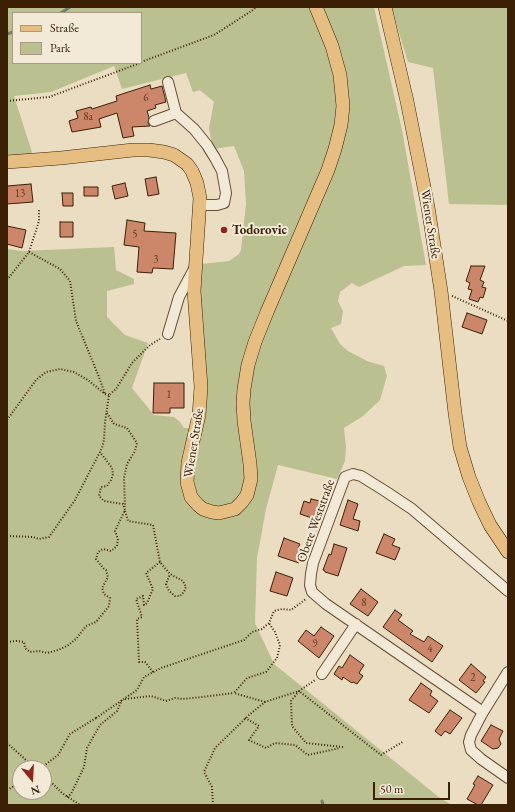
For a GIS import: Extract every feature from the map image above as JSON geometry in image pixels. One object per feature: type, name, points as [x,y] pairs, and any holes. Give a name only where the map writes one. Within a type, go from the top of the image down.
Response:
[{"type":"main road","name":"Wiener Straße","points":[[7,162],[134,150],[149,150],[164,152],[179,158],[187,164],[192,171],[198,189],[200,205],[194,291],[201,398],[197,425],[188,463],[187,482],[191,497],[198,505],[209,512],[219,513],[231,510],[240,505],[249,489],[251,472],[243,403],[248,365],[267,312],[328,170],[340,133],[343,106],[340,75],[334,50],[316,7]]},
{"type":"main road","name":"Wiener Straße","points":[[385,7],[415,137],[428,207],[440,290],[458,439],[471,484],[482,510],[508,552]]},
{"type":"street","points":[[168,82],[176,113],[194,129],[207,145],[216,158],[222,171],[226,193],[224,203],[217,205],[200,205]]},
{"type":"street","points":[[154,121],[176,113]]},
{"type":"street","points":[[168,334],[179,297],[195,267]]},
{"type":"street","name":"Obere Weststraße","points":[[312,592],[310,585],[314,563],[345,477],[353,474],[361,476],[412,510],[508,590]]},
{"type":"street","points":[[312,592],[317,597],[483,712]]},
{"type":"street","points":[[322,674],[356,624]]},
{"type":"street","points":[[508,672],[483,712],[469,742],[471,750],[508,778]]},
{"type":"path","points":[[142,62],[214,35],[256,7]]},
{"type":"path","points":[[7,101],[49,97],[137,64]]},
{"type":"path","points":[[7,280],[29,252],[39,221],[39,209]]},
{"type":"path","points":[[29,252],[60,269],[70,281],[76,321],[105,394]]},
{"type":"path","points":[[440,290],[508,320]]},
{"type":"path","points":[[7,536],[34,537],[39,539],[50,537],[75,500],[100,452],[104,440],[109,395],[116,389],[132,363],[150,345],[168,334]]},
{"type":"path","points":[[7,420],[36,380],[46,372],[60,370],[74,372],[88,380],[105,394],[109,395]]},
{"type":"path","points":[[7,642],[24,642],[25,648],[30,652],[47,652],[58,650],[76,640],[86,626],[96,622],[109,606],[110,598],[104,594],[102,588],[108,577],[106,570],[96,559],[98,552],[103,549],[111,551],[117,546],[118,539],[115,531],[124,510],[124,478],[127,464],[135,451],[137,443],[127,428],[114,424],[107,413]]},
{"type":"path","points":[[100,452],[112,468],[113,474],[107,486],[101,487],[99,496],[104,501],[123,504],[128,520],[153,525],[160,562],[170,574],[183,581],[186,587],[180,596],[175,596],[169,591],[166,584],[170,574]]},
{"type":"path","points":[[153,672],[145,662],[139,662],[137,619],[142,617],[136,598],[143,596],[144,605],[147,603],[152,589],[146,573],[160,562]]},
{"type":"path","points":[[51,760],[58,755],[70,734],[137,690],[144,677],[161,668],[244,640],[252,632],[262,629],[269,623],[274,611],[282,609],[291,610],[304,602],[312,592]]},
{"type":"path","points":[[234,693],[247,678],[266,672],[277,658],[280,645],[276,632],[269,623]]},
{"type":"path","points":[[245,718],[259,726],[249,740],[266,748],[275,743],[295,744],[308,755],[344,747],[306,743],[292,726],[291,701],[299,691],[322,674]]},
{"type":"path","points":[[213,805],[212,787],[204,772],[215,748],[245,718],[265,702],[299,691]]},
{"type":"path","points":[[299,691],[381,755],[404,741]]},
{"type":"path","points":[[123,699],[151,696],[166,701],[175,698],[196,698],[234,693],[265,702]]},
{"type":"path","points":[[67,797],[71,794],[84,767],[87,748],[100,725],[117,711],[123,699]]},
{"type":"path","points":[[7,743],[26,760]]},
{"type":"path","points":[[52,783],[67,797],[80,805]]},
{"type":"green space","points":[[7,7],[374,7],[402,130],[426,265],[404,266],[359,287],[352,283],[340,292],[338,301],[343,311],[341,324],[331,328],[340,344],[348,351],[367,361],[384,366],[387,376],[380,400],[363,416],[344,428],[346,447],[345,461],[337,479],[278,465],[266,509],[257,558],[255,623],[274,664],[440,798],[452,805],[7,805],[7,249],[22,251],[114,247],[116,270],[134,279],[134,284],[107,291],[107,317],[125,335],[148,343],[132,388],[154,415],[174,417],[184,428],[191,428],[196,402],[202,264],[229,261],[239,254],[241,250],[246,204],[244,171],[234,146],[213,149],[209,128],[214,102],[200,90],[193,92],[186,73],[122,89],[114,66],[51,92],[14,96],[32,152],[31,155],[7,162]]},
{"type":"green space","points":[[391,7],[508,7],[508,205],[449,204],[433,68],[408,62]]},
{"type":"building","points":[[150,85],[151,89],[162,86],[166,102],[155,105],[156,108],[147,111],[149,117],[148,123],[150,126],[132,127],[134,136],[123,138],[117,113],[99,119],[101,127],[72,132],[69,121],[78,118],[76,111],[91,107],[92,109],[117,101],[116,96]]},
{"type":"building","points":[[156,177],[159,194],[148,196],[145,179]]},
{"type":"building","points":[[125,183],[128,196],[115,199],[112,186]]},
{"type":"building","points":[[31,184],[33,202],[7,204],[7,186]]},
{"type":"building","points":[[84,187],[98,187],[98,196],[84,196]]},
{"type":"building","points":[[62,193],[73,193],[73,206],[63,206]]},
{"type":"building","points":[[127,220],[145,223],[144,231],[176,233],[173,269],[153,268],[152,273],[137,272],[139,247],[124,245]]},
{"type":"building","points":[[60,222],[73,222],[73,237],[60,237]]},
{"type":"building","points":[[7,226],[26,230],[22,248],[7,244]]},
{"type":"building","points":[[471,266],[485,266],[480,280],[484,282],[482,287],[486,288],[483,298],[480,297],[478,302],[469,299],[472,290],[468,289],[470,283],[466,281]]},
{"type":"building","points":[[467,313],[487,320],[482,334],[462,327]]},
{"type":"building","points":[[154,383],[184,383],[184,408],[170,408],[170,413],[153,413]]},
{"type":"building","points":[[311,499],[320,501],[315,519],[300,514],[304,501],[310,503]]},
{"type":"building","points":[[348,500],[358,504],[353,519],[360,521],[358,531],[340,525]]},
{"type":"building","points":[[384,534],[395,539],[392,545],[400,548],[395,560],[376,553]]},
{"type":"building","points":[[284,538],[300,544],[298,548],[304,549],[299,563],[278,556]]},
{"type":"building","points":[[334,544],[347,548],[338,576],[323,570],[329,554],[331,555]]},
{"type":"building","points":[[276,572],[293,578],[287,596],[270,591]]},
{"type":"building","points":[[361,589],[378,602],[368,616],[350,604]]},
{"type":"building","points":[[395,610],[402,615],[398,620],[413,631],[410,634],[424,642],[428,636],[443,646],[432,662],[383,627]]},
{"type":"building","points":[[321,627],[334,636],[319,658],[298,641],[306,630],[314,636]]},
{"type":"building","points":[[350,655],[364,665],[359,673],[363,676],[357,684],[352,683],[343,677],[342,680],[334,674],[339,666],[342,668]]},
{"type":"building","points":[[471,664],[486,677],[483,681],[485,682],[476,693],[459,680]]},
{"type":"building","points":[[421,683],[432,691],[430,695],[438,701],[429,713],[409,700]]},
{"type":"building","points":[[450,710],[462,718],[450,734],[445,731],[441,736],[435,731]]},
{"type":"building","points":[[491,725],[503,731],[499,739],[501,744],[498,748],[493,749],[481,741]]},
{"type":"building","points":[[478,776],[493,785],[481,805],[467,799]]},
{"type":"waterway","points":[[62,12],[70,7]]},
{"type":"waterway","points":[[7,34],[12,32]]},
{"type":"waterway","points":[[322,801],[323,805]]},
{"type":"place","name":"Todorovic","points":[[224,230]]}]
